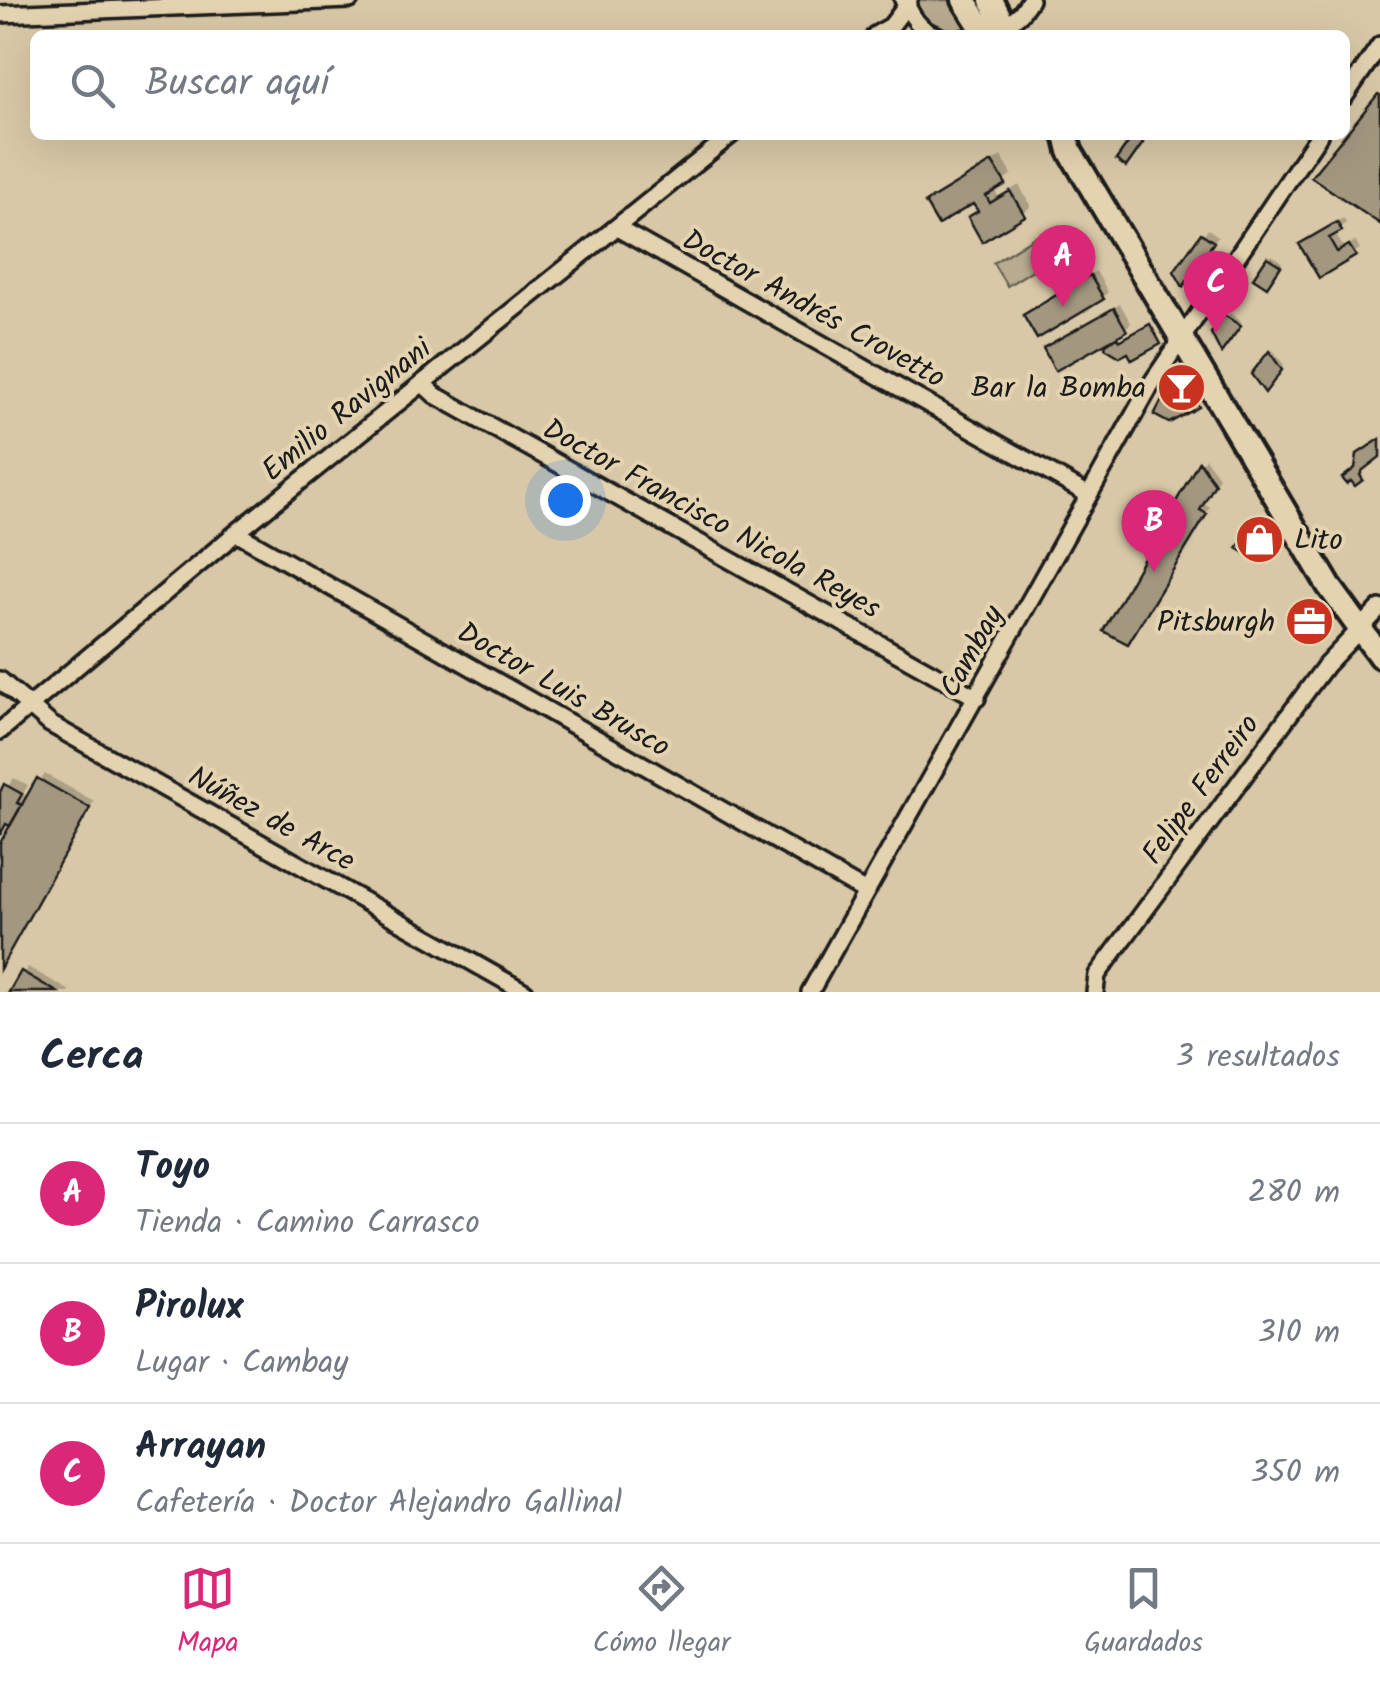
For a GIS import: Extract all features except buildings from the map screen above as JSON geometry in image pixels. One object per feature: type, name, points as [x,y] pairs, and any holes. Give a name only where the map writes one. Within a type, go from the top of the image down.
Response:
[{"type":"main road","points":[[964,0],[996,30]]},
{"type":"main road","points":[[982,0],[997,30]]},
{"type":"main road","points":[[991,0],[998,30]]},
{"type":"main road","points":[[1063,140],[1329,586],[1380,656]]},
{"type":"street","points":[[0,14],[350,0]]},
{"type":"street","points":[[1002,30],[1030,0]]},
{"type":"street","points":[[907,2],[912,17],[927,30]]},
{"type":"street","points":[[884,30],[907,2]]},
{"type":"street","points":[[1350,89],[1380,45]]},
{"type":"street","name":"Emilio Ravignani","points":[[0,731],[236,534],[725,140]]},
{"type":"street","name":"Cambay","points":[[810,992],[1181,338],[1316,140]]},
{"type":"street","name":"Doctor Andrés Crovetto","points":[[617,228],[1089,495]]},
{"type":"street","name":"Doctor Francisco Nicola Reyes","points":[[422,383],[435,395],[977,698]]},
{"type":"street","name":"Doctor Luis Brusco","points":[[236,534],[866,892]]},
{"type":"street","name":"Felipe Ferreiro","points":[[1095,990],[1097,975],[1326,665],[1380,608]]},
{"type":"street","name":"Núñez de Arce","points":[[0,680],[28,707],[66,734],[526,992]]},
{"type":"shaded area","points":[[915,0],[954,0],[968,26],[952,29],[936,25],[922,14]]},
{"type":"shaded area","points":[[1036,236],[1050,259],[1007,286],[993,263]]},
{"type":"place","name":"Toyo","points":[[1063,307]]},
{"type":"place","name":"Arrayan","points":[[1216,333]]},
{"type":"place","name":"Bar la Bomba","points":[[1181,387]]},
{"type":"place","name":"Lito","points":[[1259,539]]},
{"type":"place","name":"Pirolux","points":[[1154,572]]},
{"type":"place","name":"Pitsburgh","points":[[1310,621]]}]
